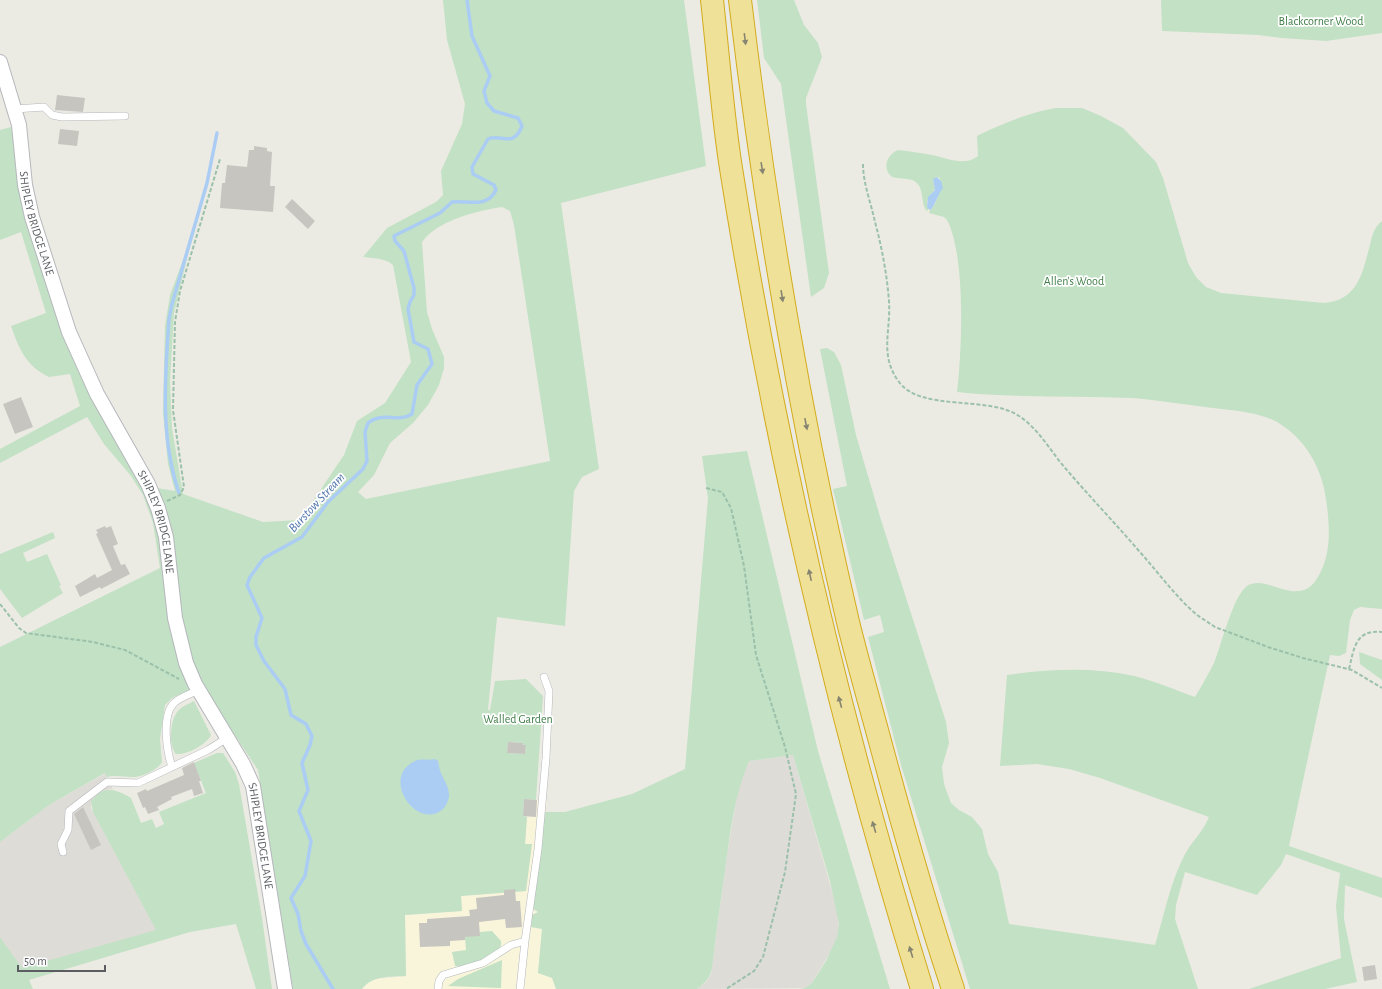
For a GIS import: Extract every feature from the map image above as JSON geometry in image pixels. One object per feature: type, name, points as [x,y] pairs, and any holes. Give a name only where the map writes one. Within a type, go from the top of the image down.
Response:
[{"type":"highway","points":[[712,0],[730,160],[770,394],[827,649],[870,815],[922,989]]},
{"type":"highway","points":[[740,0],[754,120],[785,316],[822,500],[849,622],[909,850],[953,989]]},
{"type":"street","name":"SHIPLEY BRIDGE LANE","points":[[0,62],[15,109],[20,134],[29,205],[69,332],[94,388],[157,504],[166,537],[178,632],[186,663],[197,687],[245,767],[253,786],[285,989]]},
{"type":"lane","points":[[15,109],[43,107],[52,115],[69,118],[125,116]]},
{"type":"lane","points":[[520,989],[538,849],[545,763],[549,691],[544,677]]},
{"type":"lane","points":[[172,767],[166,741],[170,711],[175,702],[197,687]]},
{"type":"lane","points":[[63,852],[61,844],[68,830],[68,813],[75,805],[107,782],[138,783],[215,746],[227,738]]},
{"type":"lane","points":[[438,989],[439,981],[446,973],[477,966],[494,957],[511,945],[525,941]]},
{"type":"path","points":[[157,504],[180,495],[184,487],[173,410],[175,322],[180,290],[220,159]]},
{"type":"path","points":[[863,164],[865,182],[882,252],[888,292],[889,313],[887,353],[895,376],[903,387],[913,394],[925,398],[1000,408],[1018,415],[1032,427],[1068,471],[1197,615],[1215,627],[1268,647],[1303,658],[1349,669],[1382,688]]},
{"type":"path","points":[[706,488],[715,489],[722,492],[731,508],[748,585],[756,655],[783,740],[796,794],[785,872],[762,957],[754,971],[726,989]]},
{"type":"path","points":[[0,604],[19,628],[26,633],[93,642],[125,650],[143,658],[174,677],[197,687]]},
{"type":"path","points":[[1349,669],[1355,648],[1361,636],[1369,632],[1382,632]]},
{"type":"shaded area","points":[[793,755],[838,912],[839,931],[834,946],[812,983],[805,988],[697,989],[706,982],[711,974],[727,855],[737,795],[742,776],[749,761]]},
{"type":"shaded area","points":[[106,773],[113,790],[110,789],[93,798],[91,808],[161,938],[25,973],[0,937],[0,842],[49,805]]},
{"type":"shaded area","points":[[531,799],[547,801],[533,908],[538,912],[532,915],[531,927],[542,929],[538,972],[552,978],[556,989],[362,989],[375,979],[406,976],[405,915],[462,911],[461,896],[526,891],[531,844],[525,844],[527,817],[529,817]]},
{"type":"green space","name":"Walled Garden","points":[[443,0],[684,0],[706,166],[561,203],[599,469],[582,477],[574,491],[565,626],[497,617],[488,710],[490,710],[495,681],[526,679],[543,696],[536,800],[524,799],[523,816],[527,817],[525,844],[532,844],[526,891],[461,896],[462,911],[405,915],[406,976],[376,979],[366,984],[362,989],[293,989],[258,770],[209,696],[189,690],[172,698],[165,705],[160,739],[162,762],[157,768],[148,773],[135,777],[107,777],[105,773],[49,805],[0,842],[0,647],[160,568],[153,523],[143,495],[131,476],[104,444],[87,417],[0,463],[0,449],[80,406],[70,374],[49,377],[34,368],[20,349],[11,326],[46,313],[21,232],[0,240],[0,130],[11,127],[23,198],[68,338],[157,488],[175,491],[168,464],[163,413],[165,326],[170,295],[193,233],[174,313],[170,381],[172,428],[183,494],[263,522],[300,520],[344,455],[357,421],[385,403],[411,362],[393,265],[383,260],[363,257],[387,228],[436,202],[443,195],[441,171],[462,124],[465,104],[447,40]],"holes":[[[502,207],[510,211],[514,225],[550,461],[366,499],[358,492],[374,475],[390,443],[413,423],[428,405],[439,385],[444,368],[444,357],[432,329],[427,312],[422,242],[429,234],[448,222],[470,214]],[[508,742],[523,743],[523,745],[526,745],[525,754],[507,753]]]},
{"type":"green space","points":[[757,0],[794,0],[804,25],[818,43],[822,57],[806,98],[806,104],[829,273],[824,288],[811,297],[781,84],[764,58]]},
{"type":"green space","name":"Blackcorner Wood","points":[[1161,0],[1382,0],[1382,33],[1326,41],[1259,35],[1162,31]]},
{"type":"green space","name":"Allen's Wood","points":[[1056,108],[1082,108],[1101,116],[1123,128],[1156,162],[1163,178],[1188,263],[1196,277],[1206,287],[1221,293],[1324,303],[1335,301],[1344,297],[1357,284],[1374,232],[1382,221],[1382,609],[1360,607],[1354,610],[1350,620],[1346,653],[1339,656],[1330,655],[1289,846],[1382,878],[1382,898],[1345,885],[1344,919],[1357,982],[1325,989],[1249,989],[1341,958],[1336,906],[1340,873],[1286,854],[1281,865],[1257,895],[1185,872],[1176,905],[1175,919],[1198,989],[970,989],[901,765],[868,637],[884,632],[880,615],[864,620],[833,489],[847,486],[820,349],[827,348],[834,352],[841,365],[856,435],[881,520],[946,722],[949,743],[942,767],[944,784],[951,803],[959,810],[972,817],[982,829],[988,854],[998,872],[1009,924],[1155,945],[1171,888],[1179,866],[1209,817],[1100,778],[1069,769],[1037,764],[1000,766],[1007,675],[1055,670],[1102,671],[1142,678],[1195,697],[1214,663],[1232,610],[1242,591],[1247,586],[1255,583],[1291,591],[1300,591],[1308,588],[1316,580],[1325,561],[1329,531],[1324,487],[1316,465],[1304,445],[1296,436],[1269,418],[1242,412],[1132,398],[1023,396],[957,392],[960,353],[961,304],[957,256],[953,236],[947,220],[944,217],[929,213],[935,204],[939,191],[940,178],[937,177],[933,180],[935,189],[927,203],[929,209],[927,211],[923,203],[921,190],[916,182],[892,177],[886,166],[888,159],[898,150],[932,155],[955,161],[967,161],[978,156],[977,136],[1016,119]]},
{"type":"green space","points":[[747,451],[818,751],[890,989],[800,989],[805,988],[812,983],[826,961],[837,937],[839,924],[830,881],[793,755],[749,761],[733,815],[712,968],[710,975],[705,982],[697,989],[556,989],[552,978],[538,973],[542,929],[531,927],[532,915],[538,912],[533,909],[545,812],[565,812],[632,794],[685,769],[708,498],[702,456]]},
{"type":"green space","points":[[53,532],[55,538],[23,553],[27,562],[47,554],[63,593],[22,618],[0,589],[0,554]]},
{"type":"green space","points":[[1359,652],[1382,660],[1382,680],[1360,664]]},
{"type":"green space","points":[[194,701],[211,735],[203,744],[194,749],[185,753],[176,754],[173,750],[171,739],[173,720],[180,709]]},
{"type":"green space","points":[[217,753],[223,753],[235,772],[239,784],[262,918],[272,989],[256,989],[236,924],[190,932],[29,980],[33,989],[0,989],[0,937],[22,968],[156,930],[93,812],[91,801],[100,793],[105,791],[110,790],[120,792],[131,798],[141,823],[152,819],[156,828],[164,824],[159,812],[206,793],[194,763]]},
{"type":"green space","points":[[492,931],[501,941],[498,951],[477,962],[455,966],[452,952],[466,950],[465,937],[479,932]]},
{"type":"green space","points":[[502,960],[501,988],[448,986],[458,979]]},
{"type":"water","points":[[937,177],[941,181],[943,188],[930,210],[927,207],[928,197],[935,190],[933,179]]},
{"type":"water","points":[[435,759],[438,761],[440,772],[447,786],[449,795],[443,809],[433,814],[423,814],[406,800],[401,790],[401,779],[405,769],[415,761]]},
{"type":"building","points":[[57,95],[85,98],[83,112],[55,110]]},
{"type":"building","points":[[60,129],[79,131],[77,146],[58,144]]},
{"type":"building","points":[[254,146],[267,148],[267,151],[272,152],[270,186],[275,186],[273,212],[220,208],[222,183],[225,183],[227,165],[247,167],[249,150],[254,150]]},
{"type":"building","points":[[292,199],[315,221],[308,229],[285,207]]},
{"type":"building","points":[[21,397],[33,427],[15,434],[3,404]]},
{"type":"building","points":[[105,526],[106,528],[111,526],[118,544],[113,546],[121,565],[125,564],[130,574],[101,589],[100,587],[80,597],[75,586],[95,574],[97,578],[112,570],[96,534],[98,533],[96,530]]},
{"type":"building","points":[[508,742],[523,743],[523,745],[526,745],[525,754],[507,753]]},
{"type":"building","points":[[194,762],[201,781],[199,781],[203,793],[194,796],[192,789],[171,797],[172,799],[157,807],[159,810],[148,814],[145,807],[143,808],[137,793],[146,789],[147,791],[184,775],[182,768]]},
{"type":"building","points":[[524,799],[537,800],[536,817],[523,816]]},
{"type":"building","points":[[83,807],[101,845],[91,850],[74,814]]},
{"type":"building","points":[[515,889],[516,901],[520,901],[522,927],[506,928],[505,919],[479,922],[480,936],[465,937],[465,940],[450,941],[450,946],[420,947],[419,923],[427,923],[427,919],[470,916],[469,910],[477,909],[476,898],[504,895],[504,890]]},
{"type":"building","points":[[1375,965],[1377,979],[1364,981],[1362,967]]},
{"type":"waterway","name":"Burstow Stream","points":[[333,989],[306,944],[301,931],[298,914],[291,898],[305,876],[311,841],[299,811],[308,790],[302,763],[310,745],[312,736],[306,724],[291,715],[285,689],[264,661],[256,645],[256,637],[262,618],[247,585],[250,577],[264,558],[302,537],[328,502],[363,469],[367,461],[365,432],[368,423],[379,418],[401,418],[412,414],[417,385],[432,364],[428,349],[414,342],[408,309],[414,295],[414,288],[404,251],[395,241],[394,236],[440,213],[452,202],[482,202],[492,196],[496,190],[494,185],[473,174],[472,167],[488,139],[511,139],[515,137],[522,126],[518,118],[494,111],[487,103],[484,91],[490,76],[472,36],[467,0]]},
{"type":"waterway","points":[[179,493],[173,472],[166,429],[165,385],[169,319],[207,183],[217,133]]}]
